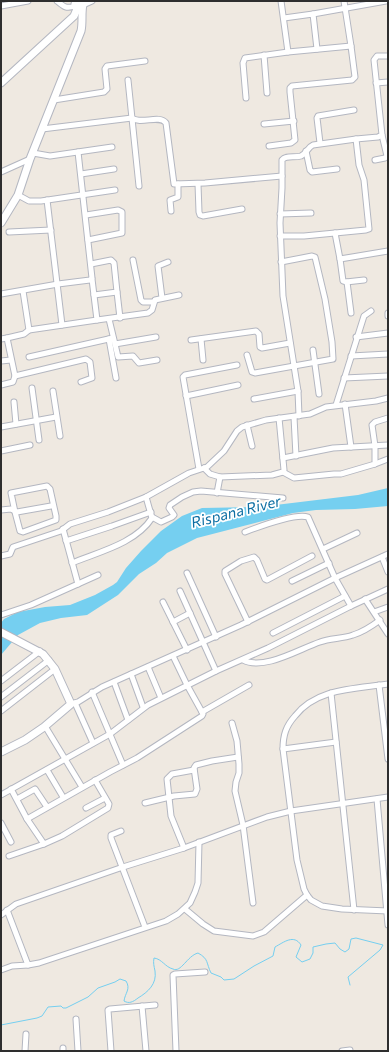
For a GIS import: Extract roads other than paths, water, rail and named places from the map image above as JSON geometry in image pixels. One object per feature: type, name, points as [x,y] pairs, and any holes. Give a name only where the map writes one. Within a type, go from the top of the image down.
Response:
[{"type":"main road","points":[[1,83],[74,16],[79,5]]},
{"type":"main road","points":[[1,221],[18,195],[42,128],[81,31],[83,23],[79,5]]},
{"type":"main road","points":[[1,632],[40,651],[55,669],[73,703],[25,740],[1,752]]},
{"type":"street","points":[[1,6],[28,1]]},
{"type":"street","points":[[57,1],[66,8],[92,1]]},
{"type":"street","points":[[281,1],[288,52]]},
{"type":"street","points":[[269,146],[295,142],[296,139],[291,87],[353,80],[355,77],[344,1]]},
{"type":"street","points":[[284,18],[386,1]]},
{"type":"street","points":[[313,14],[317,50]]},
{"type":"street","points":[[246,98],[243,60],[246,57],[351,46]]},
{"type":"street","points":[[264,55],[267,93]]},
{"type":"street","points":[[375,160],[385,158],[387,156],[382,135],[374,59],[378,56],[388,56]]},
{"type":"street","points":[[54,100],[104,92],[107,89],[105,69],[107,66],[144,61]]},
{"type":"street","points":[[128,80],[139,186]]},
{"type":"street","points":[[376,83],[388,82]]},
{"type":"street","points":[[320,143],[318,116],[354,110]]},
{"type":"street","points":[[42,128],[132,118],[138,121],[161,119],[165,121],[173,182],[178,184],[198,184],[282,176]]},
{"type":"street","points":[[264,124],[294,121]]},
{"type":"street","points":[[296,456],[298,391],[284,302],[281,262],[280,214],[282,159],[301,156],[310,146],[320,143],[382,135]]},
{"type":"street","points":[[280,236],[304,236],[366,230],[370,227],[364,180],[359,165],[356,139]]},
{"type":"street","points":[[1,172],[32,156],[50,156],[112,147]]},
{"type":"street","points":[[78,152],[84,194],[97,320]]},
{"type":"street","points":[[306,152],[310,170],[312,172],[337,170]]},
{"type":"street","points":[[81,174],[114,169]]},
{"type":"street","points":[[171,211],[170,200],[178,197],[178,184]]},
{"type":"street","points":[[198,184],[200,215],[203,216],[242,209]]},
{"type":"street","points":[[18,195],[29,201],[47,200],[115,190]]},
{"type":"street","points":[[47,200],[62,326]]},
{"type":"street","points":[[86,215],[118,210],[122,212],[122,234],[88,240]]},
{"type":"street","points":[[280,214],[311,214]]},
{"type":"street","points":[[9,232],[51,230]]},
{"type":"street","points":[[335,233],[343,280],[347,282],[351,313]]},
{"type":"street","points":[[340,259],[388,251]]},
{"type":"street","points":[[248,355],[252,372],[254,373],[332,360],[334,357],[325,299],[316,259],[313,256],[281,262]]},
{"type":"street","points":[[91,264],[111,260],[113,261],[120,318]]},
{"type":"street","points":[[133,260],[141,300],[143,302],[154,302],[162,298],[179,295]]},
{"type":"street","points":[[162,298],[158,266],[168,262]]},
{"type":"street","points":[[1,294],[92,279]]},
{"type":"street","points":[[347,282],[364,280]]},
{"type":"street","points":[[23,291],[29,330]]},
{"type":"street","points":[[94,295],[117,292]]},
{"type":"street","points":[[1,339],[24,334],[29,330],[150,313],[153,309],[154,302]]},
{"type":"street","points":[[336,405],[364,316],[371,311]]},
{"type":"street","points":[[109,319],[116,378]]},
{"type":"street","points":[[191,340],[256,331],[258,332],[260,347],[262,348],[290,343]]},
{"type":"street","points":[[356,338],[388,332]]},
{"type":"street","points":[[29,357],[112,341],[156,337]]},
{"type":"street","points":[[1,385],[12,382],[15,376],[7,338]]},
{"type":"street","points":[[201,339],[204,360]]},
{"type":"street","points":[[112,341],[119,358],[133,356],[139,364],[157,360]]},
{"type":"street","points":[[313,350],[319,394]]},
{"type":"street","points":[[351,356],[388,354]]},
{"type":"street","points":[[15,376],[86,359],[90,362],[92,378],[81,382]]},
{"type":"street","points":[[1,362],[11,360]]},
{"type":"street","points":[[237,365],[184,376],[183,380],[202,469],[210,474],[220,477],[272,475],[283,472],[294,478],[334,474],[375,464],[388,459]]},
{"type":"street","points":[[344,378],[388,376]]},
{"type":"street","points":[[186,396],[238,385]]},
{"type":"street","points":[[32,388],[39,440]]},
{"type":"street","points":[[52,391],[60,436]]},
{"type":"street","points":[[254,398],[298,391]]},
{"type":"street","points":[[1,556],[10,554],[12,547],[63,529],[70,524],[108,512],[146,497],[176,480],[202,469],[211,464],[224,451],[237,431],[242,427],[261,421],[313,413],[324,407],[388,398]]},
{"type":"street","points":[[14,402],[16,424]]},
{"type":"street","points":[[345,404],[351,447]]},
{"type":"street","points":[[1,427],[56,417]]},
{"type":"street","points":[[279,418],[283,472]]},
{"type":"street","points":[[375,464],[373,424],[388,418]]},
{"type":"street","points":[[247,425],[252,446]]},
{"type":"street","points":[[1,450],[30,445]]},
{"type":"street","points":[[283,458],[333,448],[388,445]]},
{"type":"street","points":[[218,493],[220,477]]},
{"type":"street","points":[[46,486],[50,489],[56,516],[55,521],[21,532],[15,512],[11,495],[13,492],[46,486]]},
{"type":"street","points":[[151,514],[161,522],[172,517],[174,515],[169,508],[170,505],[190,494],[201,491],[283,498]]},
{"type":"street","points":[[72,563],[127,540],[145,526],[151,520],[151,514],[146,497]]},
{"type":"street","points":[[1,510],[11,509],[15,512],[51,506]]},
{"type":"street","points":[[66,541],[151,514]]},
{"type":"street","points":[[245,532],[267,524],[296,517],[307,516],[310,518],[335,578],[351,606]]},
{"type":"street","points":[[63,529],[78,584]]},
{"type":"street","points":[[323,549],[357,533]]},
{"type":"street","points":[[92,743],[73,703],[92,692],[204,643],[335,578],[388,554]]},
{"type":"street","points":[[248,622],[225,574],[225,571],[241,561],[254,557],[257,560],[265,579],[267,580],[312,556]]},
{"type":"street","points":[[382,557],[388,572]]},
{"type":"street","points":[[292,582],[329,563]]},
{"type":"street","points":[[187,573],[216,637]]},
{"type":"street","points":[[1,615],[31,605],[98,575]]},
{"type":"street","points":[[1,795],[110,734],[143,707],[388,589]]},
{"type":"street","points":[[180,591],[216,671]]},
{"type":"street","points":[[272,633],[345,596]]},
{"type":"street","points":[[365,599],[388,634]]},
{"type":"street","points":[[163,602],[187,650]]},
{"type":"street","points":[[374,612],[388,606]]},
{"type":"street","points":[[173,622],[190,613]]},
{"type":"street","points":[[243,660],[253,663],[279,659],[321,641],[345,638],[358,634],[380,620]]},
{"type":"street","points":[[1,681],[40,651]]},
{"type":"street","points":[[173,656],[186,685],[202,712]]},
{"type":"street","points":[[1,697],[49,660]]},
{"type":"street","points":[[148,667],[160,698]]},
{"type":"street","points":[[1,711],[55,669]]},
{"type":"street","points":[[131,674],[143,707]]},
{"type":"street","points":[[114,682],[128,720]]},
{"type":"street","points":[[388,684],[331,692],[313,699],[296,713],[286,728],[283,736],[283,749],[297,860],[304,889],[307,895],[311,900],[322,906],[354,910],[388,911]]},
{"type":"street","points":[[28,819],[63,797],[123,764],[137,758],[202,716],[202,712],[249,685]]},
{"type":"street","points":[[379,685],[388,759]]},
{"type":"street","points":[[92,692],[123,764]]},
{"type":"street","points":[[331,692],[354,910]]},
{"type":"street","points":[[232,723],[237,738],[239,773],[235,792],[243,826],[253,902]]},
{"type":"street","points":[[45,726],[82,787]]},
{"type":"street","points":[[283,749],[336,742]]},
{"type":"street","points":[[145,803],[169,797],[196,793],[197,789],[194,766],[197,764],[238,757]]},
{"type":"street","points":[[46,770],[63,797]]},
{"type":"street","points":[[184,848],[171,816],[167,782],[168,776],[172,774],[194,770]]},
{"type":"street","points":[[9,856],[62,836],[105,810],[109,805],[95,780]]},
{"type":"street","points":[[17,799],[35,788],[47,807]]},
{"type":"street","points":[[11,789],[44,844]]},
{"type":"street","points":[[1,916],[16,904],[123,867],[184,848],[267,817],[388,797]]},
{"type":"street","points":[[86,808],[105,798]]},
{"type":"street","points":[[377,799],[388,911],[388,926]]},
{"type":"street","points":[[1,823],[11,842]]},
{"type":"street","points":[[121,831],[111,836],[145,928]]},
{"type":"street","points":[[1,970],[12,966],[39,963],[145,928],[166,921],[185,909],[193,899],[198,883],[199,842]]},
{"type":"street","points":[[185,909],[214,931],[253,936],[264,932],[307,895]]},
{"type":"street","points":[[7,910],[28,965]]},
{"type":"street","points":[[176,1051],[173,975],[204,972]]},
{"type":"street","points":[[111,1051],[108,1010],[155,1005]]},
{"type":"street","points":[[142,1006],[146,1051]]},
{"type":"street","points":[[76,1019],[78,1051]]},
{"type":"street","points":[[25,1051],[26,1034]]},
{"type":"street","points":[[342,1051],[350,1050]]},
{"type":"water","name":"Rispana River","points":[[388,488],[388,506],[316,510],[293,513],[197,538],[167,553],[156,563],[139,574],[118,595],[87,615],[61,618],[40,623],[18,635],[1,655],[1,623],[4,619],[18,612],[45,607],[70,605],[95,595],[113,585],[141,551],[161,531],[182,516],[202,508],[259,507],[358,495]]},
{"type":"waterway","points":[[1,1025],[37,1018],[42,1016],[48,1007],[61,1006],[66,1008],[88,997],[98,988],[120,979],[126,981],[128,986],[124,1001],[133,1001],[145,993],[155,980],[154,958],[176,970],[198,953],[206,959],[211,973],[221,977],[224,980],[234,979],[273,956],[275,947],[292,939],[301,945],[296,957],[302,962],[310,959],[313,953],[313,947],[326,944],[335,943],[345,952],[349,949],[351,939],[356,938],[383,945],[380,950],[348,977],[350,985]]}]
